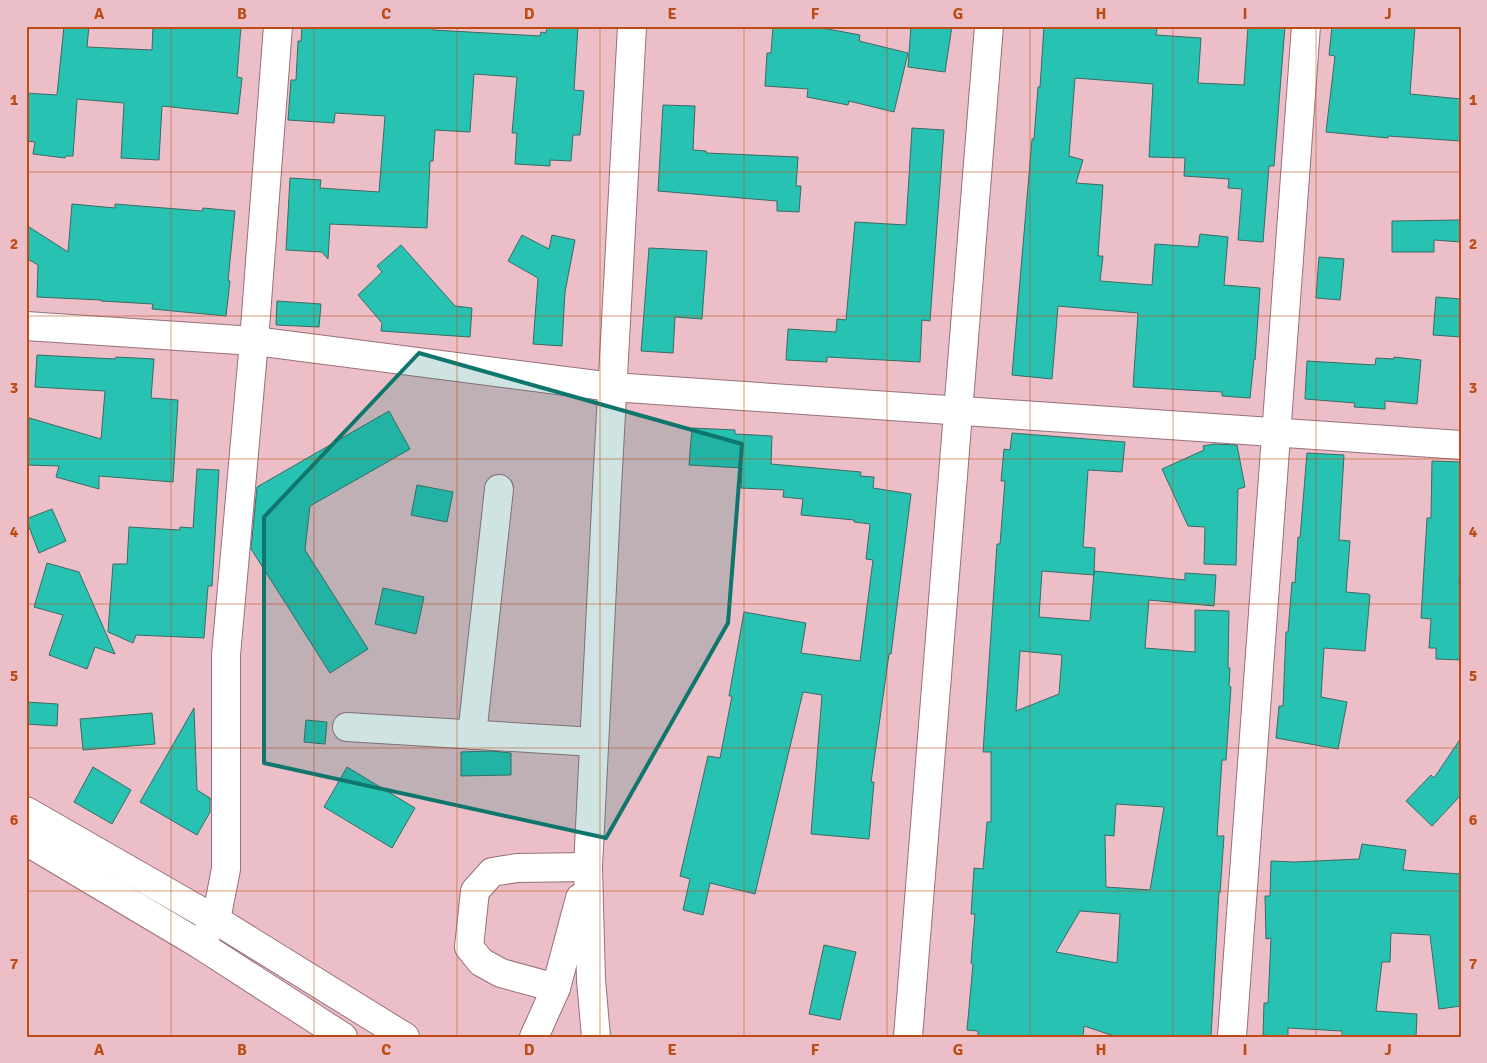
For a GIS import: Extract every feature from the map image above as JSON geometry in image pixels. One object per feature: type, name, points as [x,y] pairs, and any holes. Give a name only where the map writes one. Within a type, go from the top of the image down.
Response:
[{"type":"street","points":[[199,944],[216,920],[226,869],[226,654],[254,341],[278,26]]},
{"type":"street","points":[[596,1037],[591,980],[588,868],[632,26]]},
{"type":"street","points":[[908,1037],[989,26]]},
{"type":"street","points":[[1232,1037],[1306,26]]},
{"type":"street","points":[[26,326],[254,341],[612,388],[1461,445]]},
{"type":"street","points":[[472,734],[499,489]]},
{"type":"street","points":[[347,727],[594,742]]},
{"type":"street","points":[[26,811],[216,920],[405,1037]]},
{"type":"street","points":[[32,851],[80,841]]},
{"type":"street","points":[[32,851],[199,944],[343,1037]]},
{"type":"street","points":[[556,988],[501,973],[481,962],[468,947],[475,891],[492,872],[517,868],[588,868]]},
{"type":"street","points":[[534,1037],[556,988],[588,868]]},
{"type":"highlighted area","points":[[419,353],[742,444],[728,623],[606,838],[264,763],[264,517]]},
{"type":"building","points":[[64,26],[89,26],[87,47],[152,50],[153,26],[241,26],[237,77],[242,78],[238,114],[162,106],[159,160],[121,158],[124,103],[77,99],[73,156],[66,156],[65,158],[33,154],[35,142],[26,141],[26,93],[57,95]]},
{"type":"building","points":[[302,26],[434,26],[433,30],[540,36],[541,32],[546,33],[547,26],[578,26],[574,90],[584,91],[580,135],[573,135],[571,161],[550,160],[550,166],[515,164],[517,133],[512,133],[517,77],[474,74],[470,132],[435,130],[433,161],[430,161],[427,228],[330,224],[328,259],[322,252],[286,250],[290,178],[321,180],[320,188],[379,192],[385,116],[335,113],[334,123],[288,120],[291,80],[296,80],[298,41],[301,41]]},
{"type":"building","points":[[773,26],[811,26],[860,35],[859,41],[908,53],[894,112],[849,101],[848,105],[807,97],[808,89],[765,86],[767,53],[771,53]]},
{"type":"building","points":[[911,26],[952,26],[945,72],[908,67]]},
{"type":"building","points":[[1044,26],[1140,26],[1157,28],[1156,35],[1201,38],[1198,83],[1244,85],[1248,26],[1285,26],[1274,166],[1269,166],[1263,242],[1238,240],[1242,189],[1228,188],[1229,179],[1184,176],[1185,158],[1149,157],[1153,84],[1075,78],[1069,156],[1083,160],[1076,183],[1103,185],[1098,256],[1103,256],[1100,281],[1152,285],[1155,244],[1198,247],[1200,234],[1228,237],[1224,285],[1260,288],[1255,360],[1250,398],[1222,396],[1222,392],[1133,387],[1138,313],[1058,306],[1052,379],[1012,375],[1032,139],[1034,139],[1038,87],[1040,87]]},
{"type":"building","points":[[1332,26],[1415,26],[1410,94],[1461,99],[1461,141],[1388,136],[1388,138],[1326,132],[1335,56],[1329,55]]},
{"type":"building","points":[[663,105],[695,106],[693,150],[706,151],[706,153],[798,157],[796,186],[801,186],[799,212],[777,211],[777,201],[658,191]]},
{"type":"building","points":[[912,128],[944,130],[930,321],[922,320],[920,362],[827,357],[827,362],[786,360],[788,329],[836,332],[837,319],[846,320],[855,222],[906,225]]},
{"type":"building","points":[[72,204],[115,208],[115,204],[202,211],[203,208],[235,211],[226,316],[152,309],[153,304],[37,297],[38,265],[26,258],[26,225],[68,252]]},
{"type":"building","points":[[1461,220],[1461,242],[1434,240],[1434,252],[1392,252],[1392,221]]},
{"type":"building","points":[[522,235],[549,249],[552,235],[575,240],[565,292],[562,346],[533,344],[538,278],[508,261]]},
{"type":"building","points":[[401,245],[455,306],[472,308],[470,337],[381,331],[382,323],[358,295],[382,272],[377,266]]},
{"type":"building","points":[[649,248],[707,251],[702,319],[675,317],[673,353],[641,351]]},
{"type":"building","points":[[1319,257],[1344,259],[1340,300],[1316,298]]},
{"type":"building","points":[[1436,297],[1461,299],[1461,337],[1433,335]]},
{"type":"building","points":[[277,301],[321,304],[319,327],[276,325]]},
{"type":"building","points":[[37,355],[154,359],[151,398],[178,400],[173,482],[99,476],[99,489],[56,477],[59,466],[26,465],[26,417],[101,439],[105,391],[35,387]]},
{"type":"building","points":[[1394,357],[1421,360],[1417,404],[1385,401],[1385,409],[1354,407],[1355,403],[1305,399],[1307,361],[1375,365],[1376,358],[1394,359]]},
{"type":"building","points":[[389,411],[410,449],[310,506],[305,550],[368,649],[330,673],[251,549],[257,487]]},
{"type":"building","points":[[692,428],[735,430],[735,434],[772,436],[771,464],[861,472],[860,476],[874,477],[873,488],[911,494],[891,654],[889,654],[871,782],[874,782],[869,839],[811,834],[822,695],[803,692],[755,894],[710,883],[703,915],[683,910],[690,879],[680,876],[708,756],[720,758],[732,696],[729,696],[744,612],[806,623],[801,653],[860,661],[873,560],[866,559],[870,524],[854,522],[854,520],[801,515],[803,499],[783,497],[784,490],[741,488],[742,468],[689,465]]},
{"type":"building","points":[[1012,433],[1125,442],[1122,472],[1088,470],[1083,547],[1095,548],[1094,571],[1185,580],[1185,573],[1216,575],[1214,606],[1149,600],[1145,648],[1195,652],[1195,610],[1229,611],[1228,668],[1230,668],[1229,686],[1231,687],[1226,760],[1222,760],[1217,836],[1224,836],[1211,1037],[1117,1037],[1084,1026],[1083,1037],[978,1037],[978,1031],[967,1030],[973,964],[971,963],[975,914],[971,914],[974,868],[983,869],[987,822],[991,822],[991,752],[983,752],[997,544],[1000,544],[1005,481],[1001,481],[1004,449],[1010,450]],"holes":[[[1042,571],[1094,575],[1090,621],[1039,617]],[[1020,651],[1062,655],[1059,694],[1016,711]],[[1116,804],[1164,807],[1150,890],[1106,887],[1105,835],[1114,836]],[[1080,911],[1120,914],[1117,963],[1056,952]]]},
{"type":"building","points":[[1214,444],[1237,445],[1245,487],[1238,489],[1236,565],[1204,564],[1205,527],[1188,526],[1162,469],[1204,450],[1203,446]]},
{"type":"building","points":[[1307,453],[1344,455],[1339,540],[1350,541],[1346,592],[1370,595],[1365,651],[1324,648],[1321,697],[1347,702],[1338,749],[1276,738],[1279,706],[1283,706],[1286,632],[1288,632],[1292,582],[1295,583]]},
{"type":"building","points":[[1432,461],[1461,462],[1459,584],[1461,584],[1461,660],[1436,659],[1436,648],[1429,648],[1431,619],[1421,618],[1427,518],[1431,518]]},
{"type":"building","points":[[197,469],[219,470],[212,586],[208,586],[204,638],[136,635],[133,643],[108,632],[113,564],[127,564],[129,527],[180,530],[180,527],[193,528]]},
{"type":"building","points":[[417,485],[453,492],[447,522],[411,515]]},
{"type":"building","points":[[52,509],[66,541],[39,553],[26,519]]},
{"type":"building","points":[[47,563],[79,572],[115,654],[95,647],[87,669],[49,655],[63,615],[34,607]]},
{"type":"building","points":[[383,588],[424,597],[416,634],[375,624]]},
{"type":"building","points":[[26,702],[58,704],[57,726],[26,724]]},
{"type":"building","points":[[194,708],[197,790],[210,798],[210,812],[197,835],[140,802]]},
{"type":"building","points":[[152,713],[155,744],[83,750],[80,719]]},
{"type":"building","points":[[306,720],[327,722],[325,744],[304,742]]},
{"type":"building","points":[[1461,738],[1461,795],[1432,826],[1406,801],[1431,775],[1434,778]]},
{"type":"building","points":[[492,751],[511,753],[511,775],[461,776],[461,752]]},
{"type":"building","points":[[93,767],[131,790],[112,824],[74,802]]},
{"type":"building","points":[[347,767],[415,808],[392,848],[324,807]]},
{"type":"building","points":[[1362,844],[1406,850],[1403,870],[1461,874],[1461,1006],[1439,1009],[1430,935],[1391,933],[1390,962],[1382,962],[1376,1011],[1417,1014],[1416,1037],[1342,1037],[1342,1031],[1288,1028],[1288,1037],[1263,1035],[1264,1003],[1268,1003],[1271,938],[1266,939],[1265,896],[1270,896],[1271,861],[1294,862],[1359,859]]},
{"type":"building","points":[[824,945],[856,952],[840,1020],[809,1014]]}]
